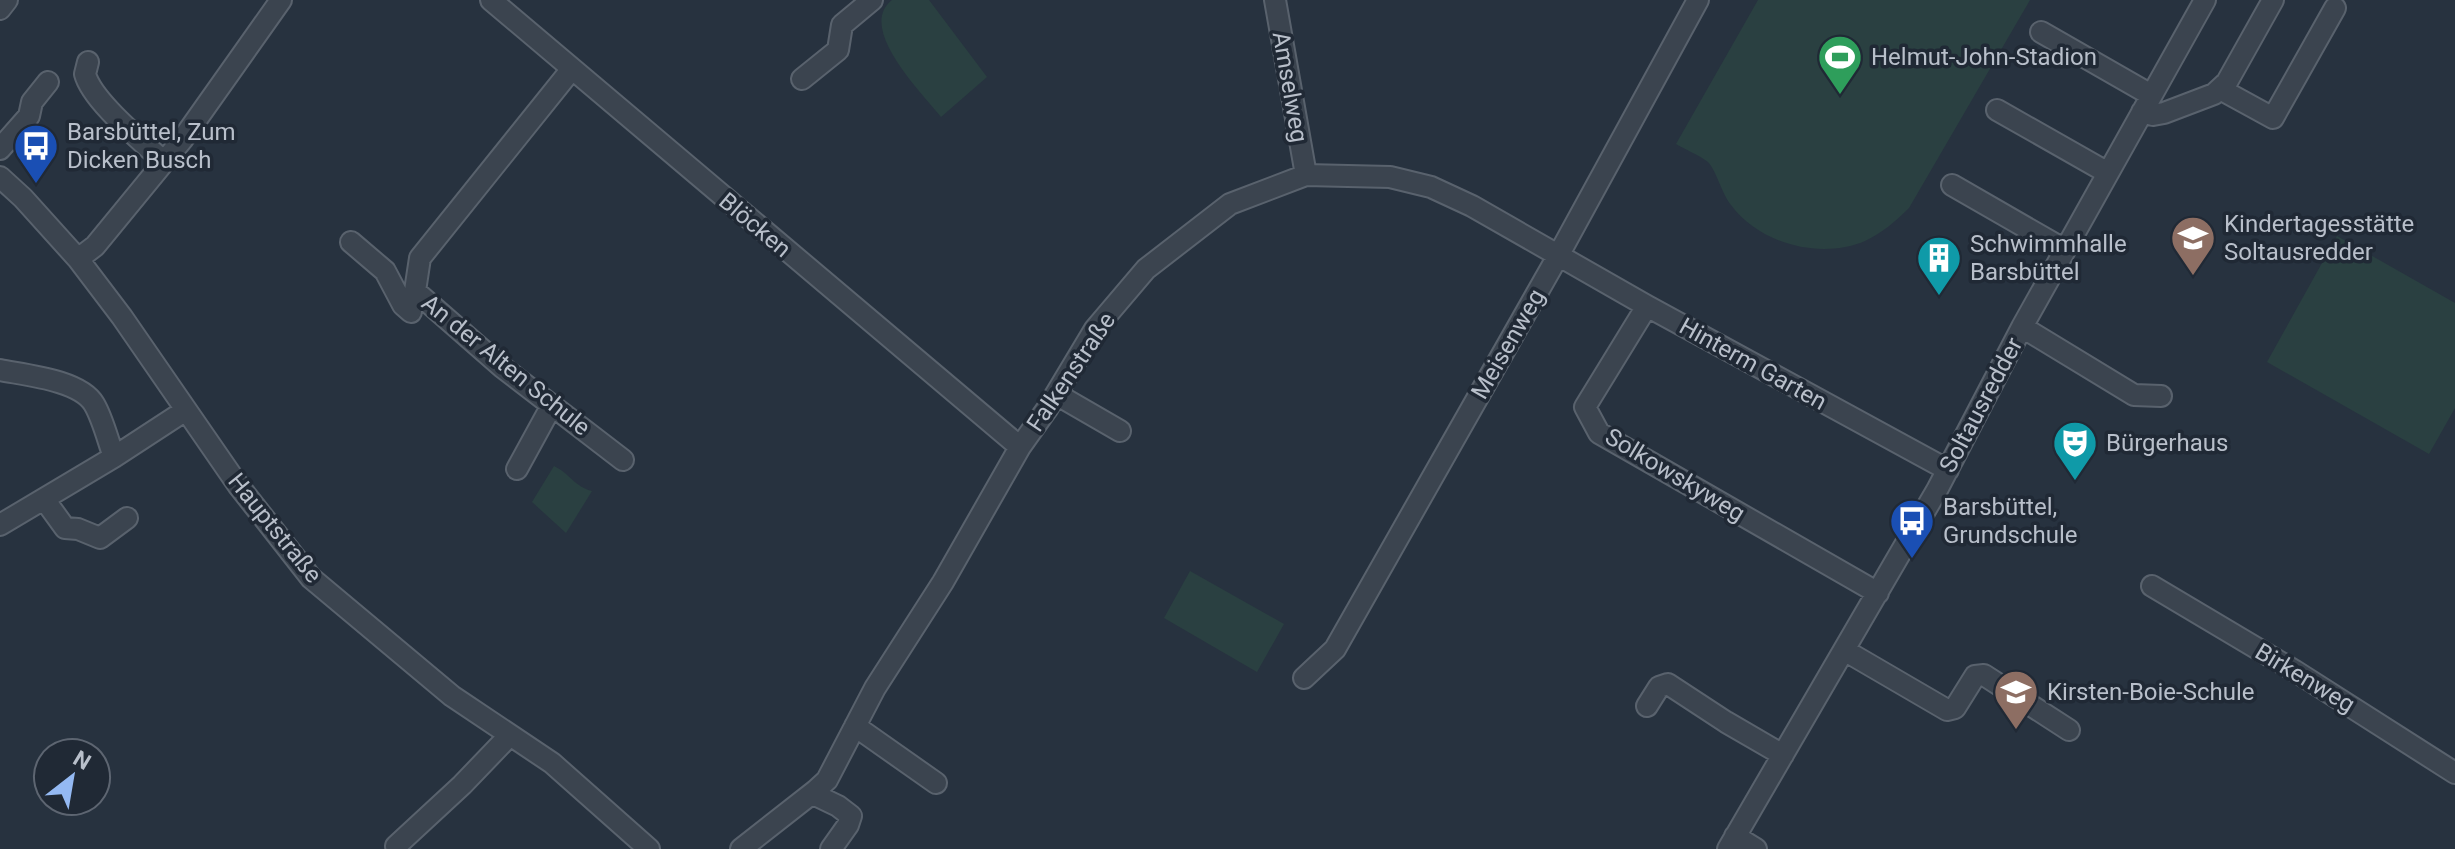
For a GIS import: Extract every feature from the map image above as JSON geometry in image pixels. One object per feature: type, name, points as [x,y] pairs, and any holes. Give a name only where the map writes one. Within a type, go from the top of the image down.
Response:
[{"type":"street","points":[[0,9],[7,0]]},
{"type":"street","points":[[78,259],[95,246],[164,162],[281,0]]},
{"type":"street","name":"Blöcken","points":[[491,0],[1020,447]]},
{"type":"street","points":[[802,79],[838,50],[842,25],[872,0]]},
{"type":"street","name":"Amselweg","points":[[1275,0],[1306,175]]},
{"type":"street","name":"Meisenweg","points":[[1304,678],[1335,649],[1558,256],[1698,0]]},
{"type":"street","name":"Soltausredder","points":[[1731,843],[1948,470],[2022,327],[2205,0]]},
{"type":"street","points":[[2041,32],[2147,103],[2153,115],[2182,108],[2220,89],[2227,82],[2273,0]]},
{"type":"street","points":[[2220,89],[2273,118],[2335,8]]},
{"type":"street","points":[[88,62],[85,74],[92,88],[116,117],[164,162]]},
{"type":"street","name":"An der Alten Schule","points":[[571,70],[420,258],[412,310],[502,367],[623,460]]},
{"type":"street","points":[[0,149],[29,116],[32,102],[48,82]]},
{"type":"street","points":[[1997,110],[2108,173]]},
{"type":"street","name":"Falkenstraße","points":[[741,849],[827,780],[875,688],[943,582],[1020,447],[1095,329],[1146,269],[1230,204],[1306,175],[1390,177],[1431,187],[1472,206],[1558,256]]},
{"type":"street","name":"Hauptstraße","points":[[0,177],[78,259],[238,485],[311,578],[452,696],[552,763],[649,849]]},
{"type":"street","points":[[1952,185],[2065,250]]},
{"type":"street","points":[[351,242],[385,271],[403,305],[412,310]]},
{"type":"street","name":"Hinterm Garten","points":[[1558,256],[1948,470]]},
{"type":"street","name":"Solkowskyweg","points":[[1647,306],[1585,407],[1599,433],[1878,593]]},
{"type":"street","points":[[2022,327],[2134,395],[2161,396]]},
{"type":"street","points":[[0,370],[83,392],[94,404],[114,457]]},
{"type":"street","points":[[1056,394],[1120,431]]},
{"type":"street","points":[[517,469],[552,405]]},
{"type":"street","points":[[0,525],[186,410]]},
{"type":"street","points":[[44,499],[65,528],[78,529],[100,538],[127,518]]},
{"type":"street","name":"Birkenweg","points":[[2152,586],[2295,671],[2455,773]]},
{"type":"street","points":[[1844,650],[1947,710],[1955,708],[1975,676],[1984,675],[2069,730]]},
{"type":"street","points":[[1647,706],[1659,687],[1668,684],[1783,755]]},
{"type":"street","points":[[855,726],[936,783]]},
{"type":"street","points":[[396,846],[510,735]]},
{"type":"street","points":[[813,794],[851,816],[831,849]]},
{"type":"street","points":[[1731,843],[1756,849]]},
{"type":"green space","points":[[892,0],[929,0],[987,77],[941,117],[908,77],[887,43],[882,27],[883,12]]},
{"type":"green space","name":"Helmut-John-Stadion","points":[[1758,0],[2030,0],[1909,208],[1871,238],[1848,247],[1829,249],[1792,245],[1758,230],[1731,205],[1708,162],[1676,144]]},
{"type":"green space","points":[[2337,236],[2455,303],[2455,408],[2429,454],[2267,362]]},
{"type":"green space","points":[[554,466],[592,491],[566,533],[532,502]]},
{"type":"green space","points":[[1190,571],[1284,624],[1257,672],[1164,618]]},
{"type":"place","name":"Helmut-John-Stadion","points":[[1840,96]]},
{"type":"place","name":"Barsbüttel, Zum Dicken Busch","points":[[36,185]]},
{"type":"place","name":"Kindertagesstätte Soltausredder","points":[[2193,277]]},
{"type":"place","name":"Schwimmhalle Barsbüttel","points":[[1939,297]]},
{"type":"place","name":"Bürgerhaus","points":[[2075,482]]},
{"type":"place","name":"Barsbüttel, Grundschule","points":[[1912,560]]},
{"type":"place","name":"Kirsten-Boie-Schule","points":[[2016,731]]}]
